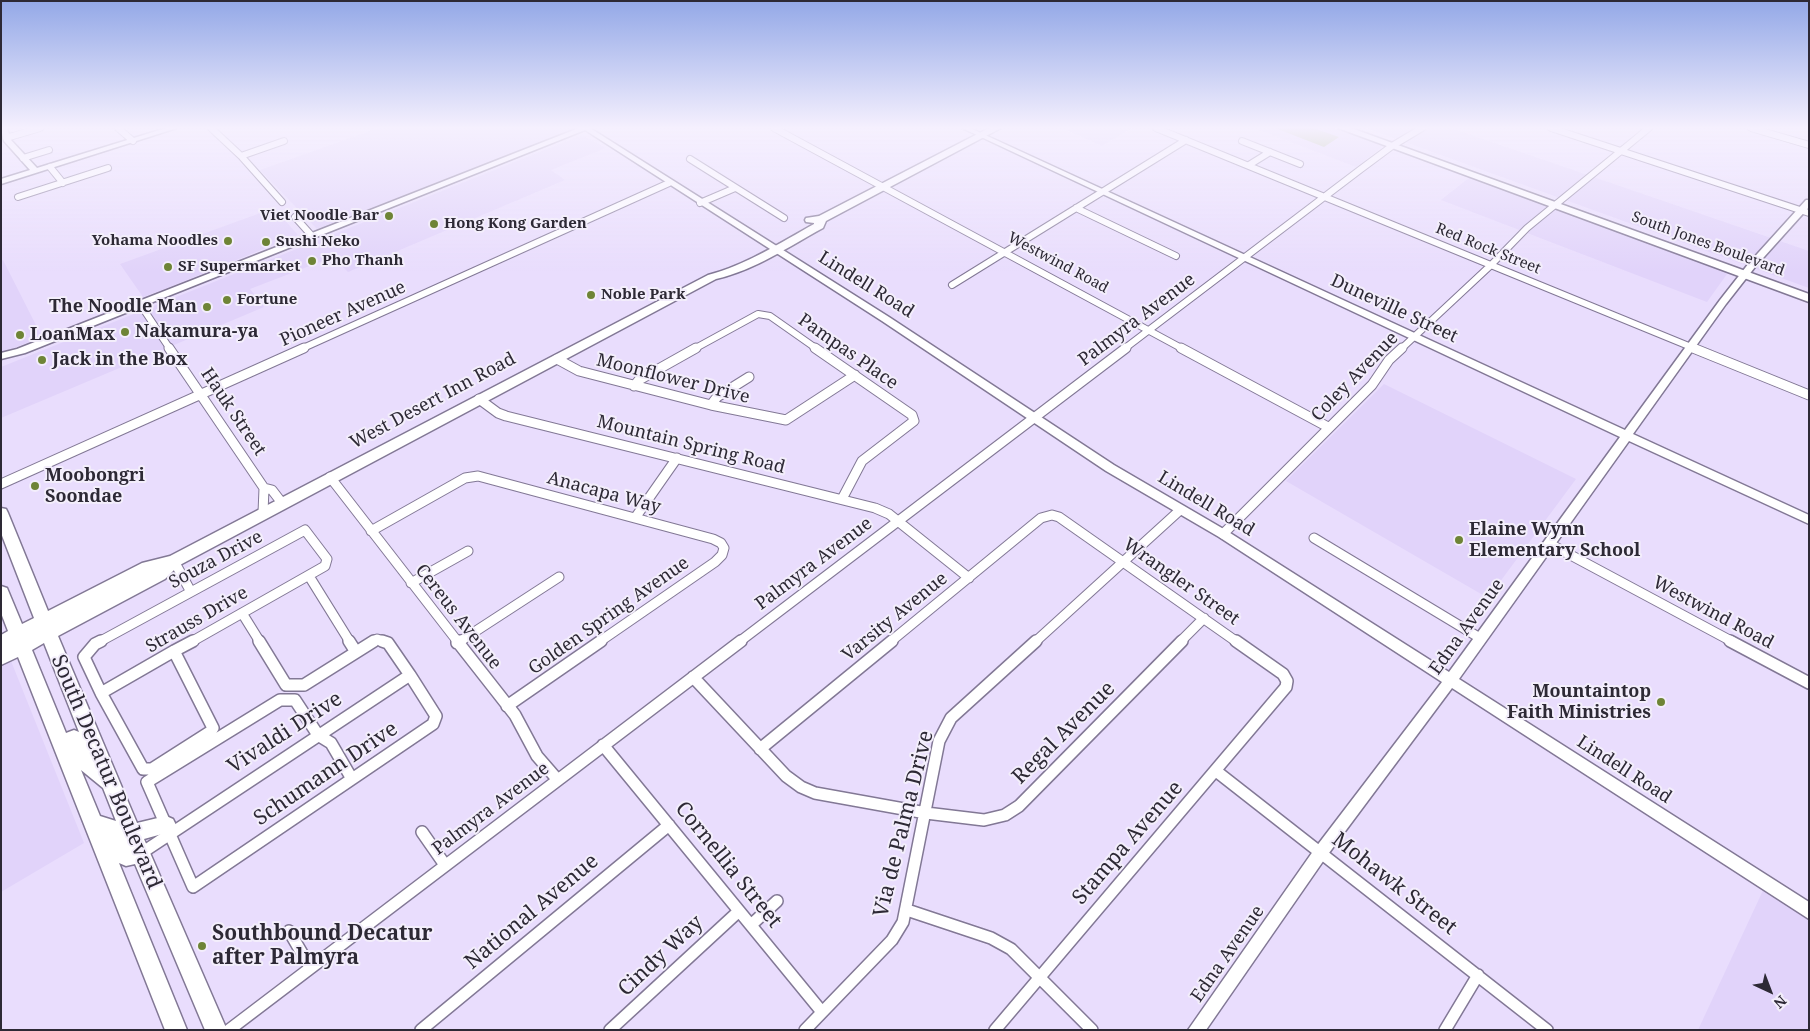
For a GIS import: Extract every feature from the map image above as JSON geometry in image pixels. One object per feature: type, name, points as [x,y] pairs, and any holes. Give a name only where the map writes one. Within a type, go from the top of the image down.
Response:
[{"type":"main road","points":[[1,362],[21,351],[463,176]]},
{"type":"main road","name":"West Desert Inn Road","points":[[1,658],[20,641],[159,575],[174,561],[330,477],[712,277],[726,275],[769,247],[819,226],[821,219],[904,176]]},
{"type":"main road","name":"South Jones Boulevard","points":[[1484,176],[1747,272],[1809,298]]},
{"type":"main road","name":"South Jones Boulevard","points":[[1747,272],[1809,291]]},
{"type":"main road","points":[[1,356],[21,351]]},
{"type":"main road","name":"South Decatur Boulevard","points":[[1,513],[77,706],[216,1030]]},
{"type":"main road","name":"South Decatur Boulevard","points":[[1,592],[176,1030]]},
{"type":"main road","name":"West Desert Inn Road","points":[[1,642],[20,641]]},
{"type":"main road","points":[[61,744],[74,738],[87,764],[112,785]]},
{"type":"main road","points":[[92,823],[112,828],[126,856],[140,854]]},
{"type":"main road","points":[[132,833],[171,828]]},
{"type":"street","points":[[1,182],[21,176]]},
{"type":"street","points":[[58,176],[63,182]]},
{"type":"street","points":[[18,197],[82,176]]},
{"type":"street","points":[[259,176],[282,202]]},
{"type":"street","name":"Lindell Road","points":[[658,176],[920,342],[1033,418],[1179,511],[1224,534],[1809,911]]},
{"type":"street","points":[[717,176],[784,218]]},
{"type":"street","name":"Westwind Road","points":[[863,176],[1328,426]]},
{"type":"street","name":"Duneville Street","points":[[1067,176],[1809,520]]},
{"type":"street","points":[[952,285],[1127,176]]},
{"type":"street","name":"Red Rock Street","points":[[1277,176],[1809,395]]},
{"type":"street","name":"Palmyra Avenue","points":[[228,1030],[1352,176]]},
{"type":"street","name":"Coley Avenue","points":[[1224,534],[1328,426],[1372,384],[1389,360],[1491,265],[1527,228],[1588,176]]},
{"type":"street","points":[[1696,176],[1805,212]]},
{"type":"street","name":"Pioneer Avenue","points":[[1,484],[669,183]]},
{"type":"street","points":[[700,204],[736,188]]},
{"type":"street","name":"Edna Avenue","points":[[1196,1030],[1321,852],[1550,544],[1690,347],[1747,272],[1805,212],[1809,202]]},
{"type":"street","points":[[1076,208],[1176,256]]},
{"type":"street","points":[[295,217],[312,236]]},
{"type":"street","name":"Hauk Street","points":[[140,304],[264,488],[272,490],[282,503]]},
{"type":"street","name":"Pampas Place","points":[[634,386],[639,380],[725,331],[750,317],[761,314],[770,316],[855,375],[912,415],[914,421]]},
{"type":"street","name":"Moonflower Drive","points":[[556,358],[580,371],[634,386],[786,420],[855,375]]},
{"type":"street","points":[[711,404],[717,396],[749,377]]},
{"type":"street","name":"Mountain Spring Road","points":[[479,399],[498,413],[506,416],[875,508],[897,521]]},
{"type":"street","points":[[842,500],[862,462],[914,421]]},
{"type":"street","points":[[635,518],[677,458]]},
{"type":"street","name":"Anacapa Way","points":[[371,531],[472,476],[478,476],[713,539],[721,543],[724,548]]},
{"type":"street","name":"Cereus Avenue","points":[[330,477],[515,716],[537,756],[557,779]]},
{"type":"street","points":[[263,513],[264,488]]},
{"type":"street","name":"Via de Palma Drive","points":[[804,1030],[892,940],[903,922],[907,910],[939,741],[952,718],[1179,511]]},
{"type":"street","name":"Wrangler Street","points":[[1052,515],[1059,517],[1204,618],[1283,674],[1286,680]]},
{"type":"street","name":"Varsity Avenue","points":[[760,749],[1041,518],[1052,515]]},
{"type":"street","points":[[897,521],[968,578]]},
{"type":"street","name":"Souza Drive","points":[[101,693],[84,657],[95,644],[306,530],[327,559],[325,566],[309,576]]},
{"type":"street","points":[[1314,538],[1480,638]]},
{"type":"street","name":"Westwind Road","points":[[1550,544],[1809,683]]},
{"type":"street","name":"Golden Spring Avenue","points":[[507,706],[715,562],[722,554],[724,548]]},
{"type":"street","points":[[411,583],[468,551]]},
{"type":"street","points":[[174,561],[191,592]]},
{"type":"street","points":[[309,576],[356,652]]},
{"type":"street","name":"Strauss Drive","points":[[101,693],[309,576]]},
{"type":"street","points":[[457,643],[559,577]]},
{"type":"street","points":[[242,613],[286,685],[304,685],[377,639],[388,643],[410,675]]},
{"type":"street","name":"Regal Avenue","points":[[693,677],[786,776],[801,787],[816,793],[926,813],[984,820],[1005,815],[1019,806],[1204,618]]},
{"type":"street","points":[[101,693],[140,767],[146,770],[152,769],[210,732],[213,728],[174,652]]},
{"type":"street","name":"Vivaldi Drive","points":[[140,854],[161,841],[171,828],[410,675]]},
{"type":"street","name":"Schumann Drive","points":[[180,858],[193,888],[433,724],[436,716],[410,675]]},
{"type":"street","name":"Stampa Avenue","points":[[996,1030],[1286,687],[1286,680]]},
{"type":"street","points":[[180,858],[171,828],[147,782],[280,700],[295,700],[318,735],[331,743],[352,779]]},
{"type":"street","name":"Cornellia Street","points":[[603,744],[822,1012]]},
{"type":"street","name":"Mohawk Street","points":[[1216,771],[1547,1030]]},
{"type":"street","name":"National Avenue","points":[[421,1030],[669,825]]},
{"type":"street","points":[[422,832],[445,865]]},
{"type":"street","points":[[751,925],[777,901]]},
{"type":"street","points":[[907,910],[990,938],[1011,950],[1040,976],[1092,1030]]},
{"type":"street","name":"Cindy Way","points":[[610,1030],[740,911]]},
{"type":"street","points":[[289,931],[310,967]]},
{"type":"street","points":[[1445,1030],[1478,975]]},
{"type":"shaded area","points":[[266,176],[453,176],[317,229]]},
{"type":"shaded area","points":[[479,176],[560,176],[565,180],[348,272],[333,257],[250,289],[264,307],[1,418],[1,367]]},
{"type":"shaded area","points":[[1499,176],[1591,176],[1809,251],[1809,288]]},
{"type":"shaded area","points":[[1470,177],[1722,270],[1727,274],[1707,302],[1441,200]]},
{"type":"shaded area","points":[[274,208],[298,235],[143,297],[120,264]]},
{"type":"shaded area","points":[[3,260],[42,337],[1,353],[1,261]]},
{"type":"shaded area","name":"Elaine Wynn Elementary School","points":[[1384,384],[1576,479],[1488,598],[1286,481]]},
{"type":"shaded area","points":[[11,661],[84,843],[1,892],[1,666]]},
{"type":"shaded area","points":[[1766,884],[1809,911],[1809,1030],[1698,1030]]},
{"type":"place","name":"Viet Noodle Bar","points":[[389,216]]},
{"type":"place","name":"Hong Kong Garden","points":[[434,224]]},
{"type":"place","name":"Yohama Noodles","points":[[228,241]]},
{"type":"place","name":"Sushi Neko","points":[[266,242]]},
{"type":"place","name":"Pho Thanh","points":[[312,261]]},
{"type":"place","name":"SF Supermarket","points":[[168,267]]},
{"type":"place","name":"Noble Park","points":[[591,295]]},
{"type":"place","name":"Fortune","points":[[227,300]]},
{"type":"place","name":"The Noodle Man","points":[[207,307]]},
{"type":"place","name":"Nakamura-ya","points":[[125,332]]},
{"type":"place","name":"LoanMax","points":[[20,335]]},
{"type":"place","name":"Jack in the Box","points":[[42,360]]},
{"type":"place","name":"Moobongri Soondae","points":[[35,486]]},
{"type":"place","name":"Elaine Wynn Elementary School","points":[[1459,540]]},
{"type":"place","name":"Mountaintop Faith Ministries","points":[[1661,702]]},
{"type":"place","name":"Southbound Decatur after Palmyra","points":[[202,946]]}]
